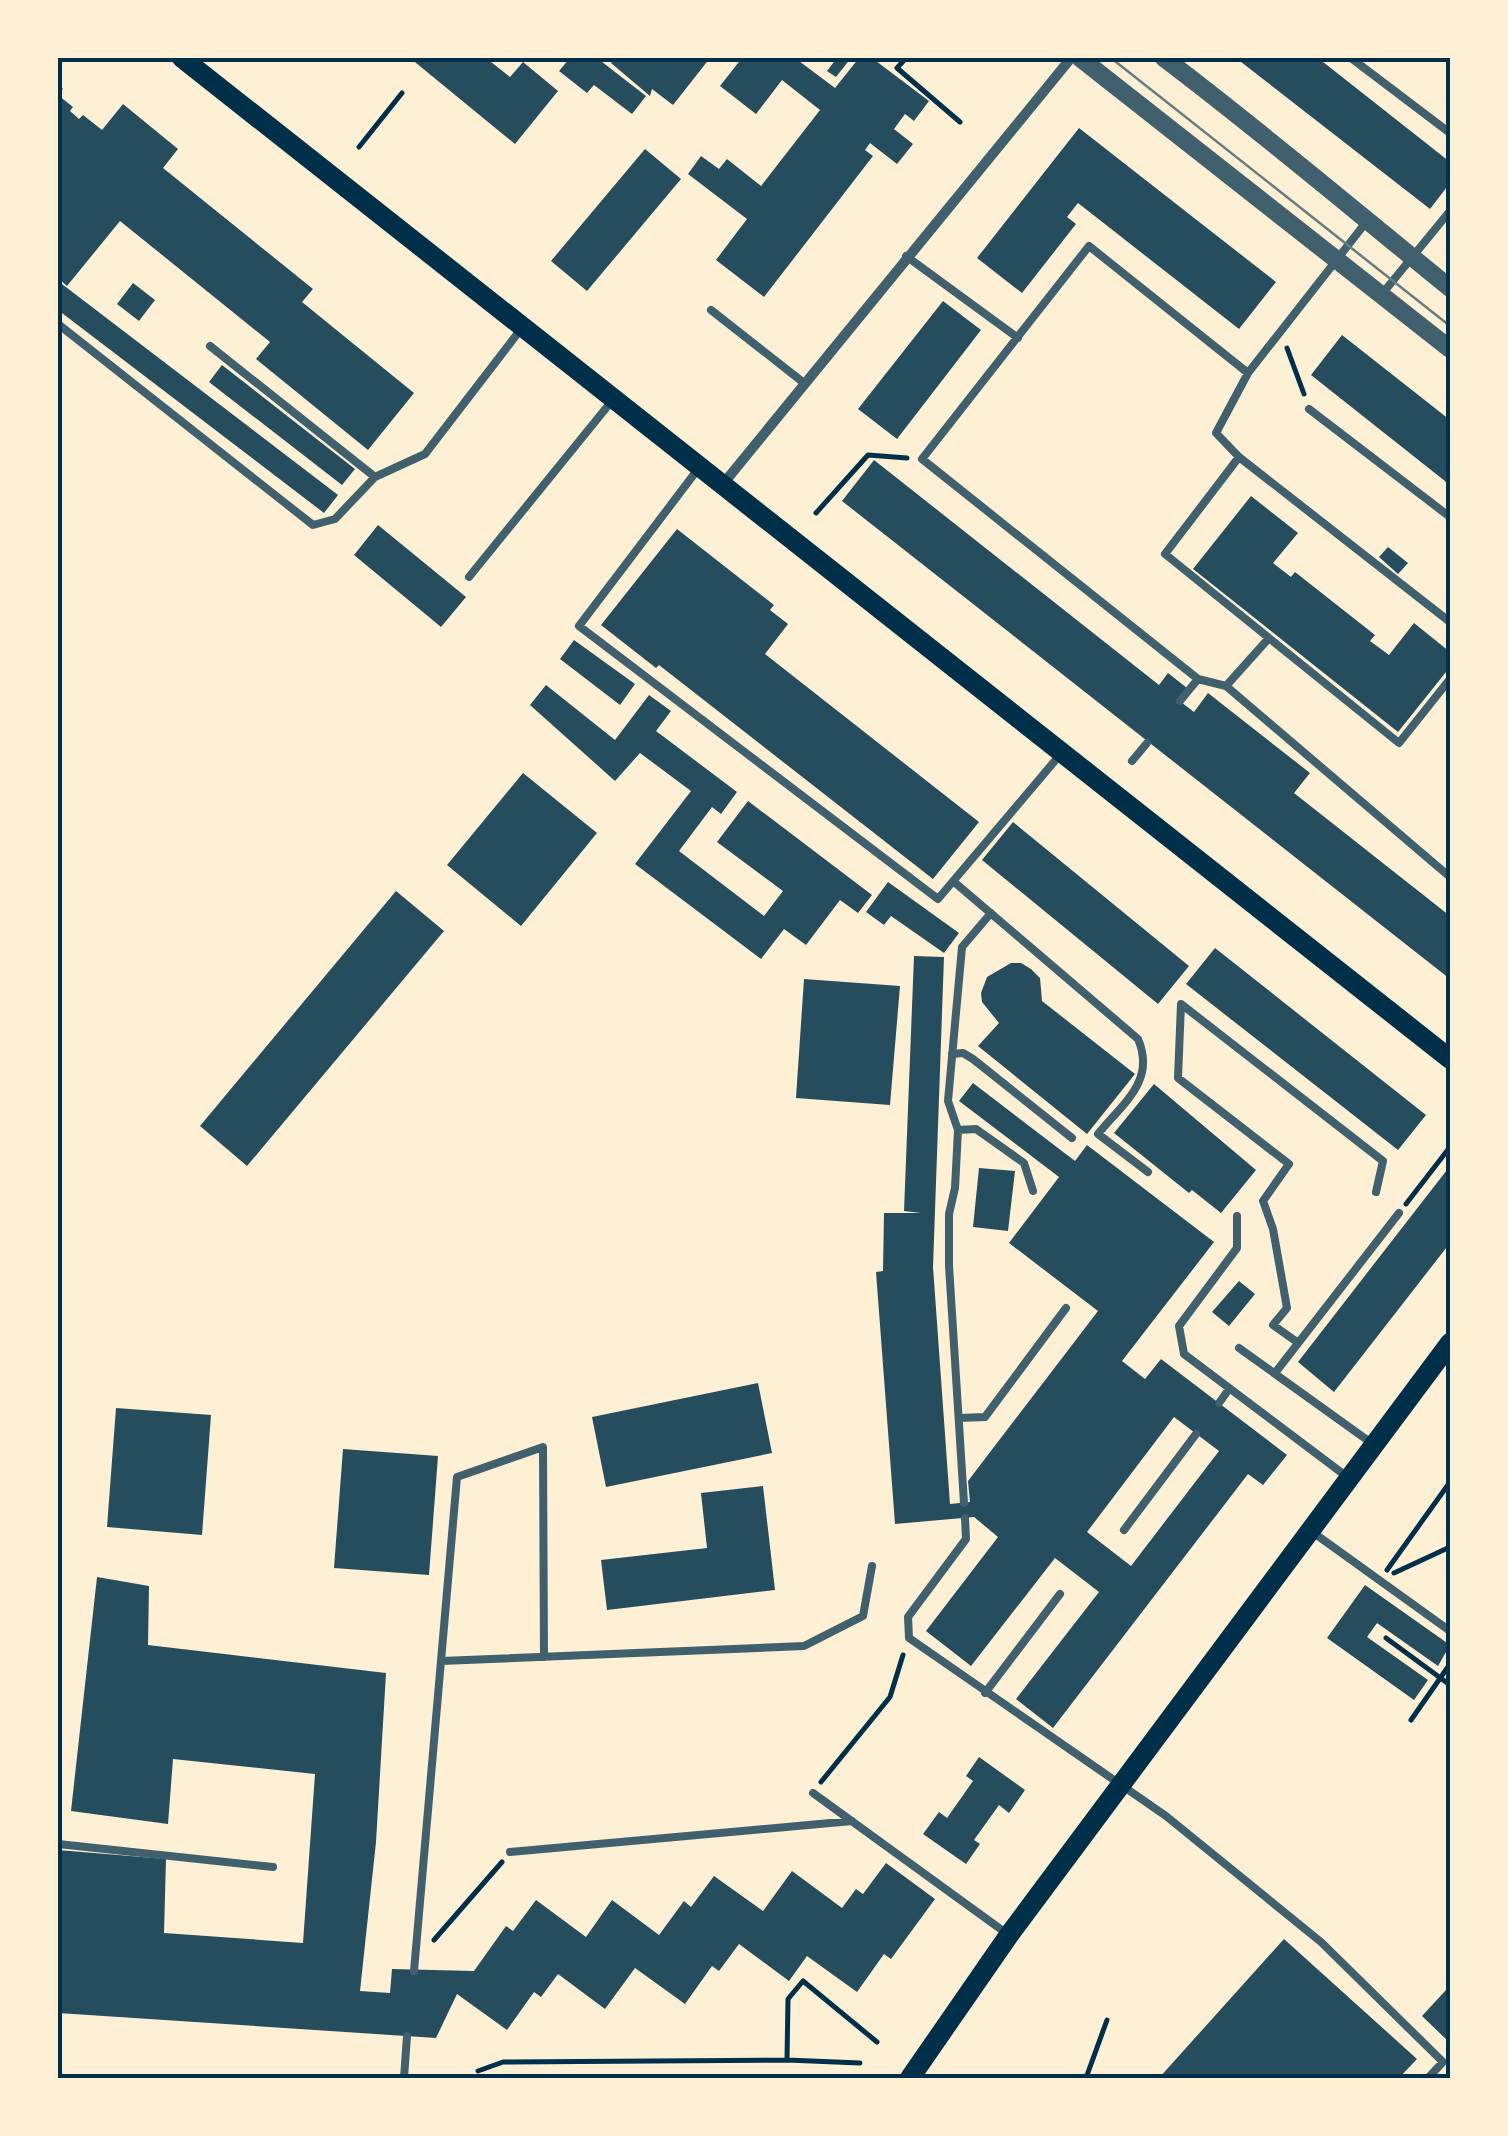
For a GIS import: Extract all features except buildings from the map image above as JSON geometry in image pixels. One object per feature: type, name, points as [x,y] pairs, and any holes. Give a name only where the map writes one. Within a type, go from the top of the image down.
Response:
[{"type":"main road","points":[[182,58],[1450,1059]]},
{"type":"main road","points":[[910,2078],[1009,1936],[1450,1343]]},
{"type":"street","points":[[723,484],[1071,58]]},
{"type":"street","points":[[1080,58],[1450,349]]},
{"type":"street","points":[[1164,58],[1270,138],[1450,288]]},
{"type":"lane","points":[[1352,58],[1450,134]]},
{"type":"lane","points":[[1382,294],[1450,212]]},
{"type":"lane","points":[[1367,222],[1248,373],[1216,433],[1239,458],[1450,622]]},
{"type":"lane","points":[[1248,373],[1090,246],[922,459],[1198,679],[1226,686],[1450,877]]},
{"type":"lane","points":[[906,256],[1018,338]]},
{"type":"lane","points":[[711,310],[804,382]]},
{"type":"lane","points":[[58,324],[314,525],[335,519],[376,477],[425,454],[524,326]]},
{"type":"lane","points":[[210,346],[376,477]]},
{"type":"lane","points":[[469,577],[614,398]]},
{"type":"lane","points":[[1309,408],[1450,516]]},
{"type":"lane","points":[[1239,458],[1165,554],[1400,742],[1450,679]]},
{"type":"lane","points":[[701,466],[579,626],[938,900],[1060,754]]},
{"type":"lane","points":[[1226,686],[1269,638]]},
{"type":"lane","points":[[1180,701],[1198,679]]},
{"type":"lane","points":[[1132,761],[1147,742]]},
{"type":"lane","points":[[953,881],[1138,1039],[1146,1057],[1144,1076],[1098,1134],[1148,1172]]},
{"type":"lane","points":[[964,1503],[949,1214],[955,1188],[958,1130],[948,1101],[962,947],[992,913]]},
{"type":"lane","points":[[1297,1342],[1274,1326],[1287,1308],[1273,1229],[1263,1201],[1289,1164],[1178,1078],[1182,1004],[1384,1161],[1376,1192]]},
{"type":"lane","points":[[952,1054],[963,1053],[972,1059],[1072,1138]]},
{"type":"lane","points":[[958,1130],[976,1129],[1024,1163],[1033,1191]]},
{"type":"lane","points":[[1274,1372],[1399,1213]]},
{"type":"lane","points":[[1236,1216],[1237,1248],[1179,1326],[1184,1354],[1349,1479]]},
{"type":"lane","points":[[959,1418],[985,1416],[1066,1308]]},
{"type":"lane","points":[[1239,1348],[1374,1445]]},
{"type":"lane","points":[[1219,1404],[1230,1390]]},
{"type":"lane","points":[[1124,1530],[1196,1434]]},
{"type":"lane","points":[[414,1967],[457,1477],[543,1447],[544,1657]]},
{"type":"lane","points":[[965,1518],[966,1539],[908,1617],[909,1638],[1166,1816],[1320,1942],[1444,2062],[1428,2078]]},
{"type":"lane","points":[[1311,1532],[1450,1631]]},
{"type":"lane","points":[[440,1661],[804,1646],[864,1616],[872,1566]]},
{"type":"lane","points":[[984,1693],[1060,1594]]},
{"type":"lane","points":[[813,1792],[1009,1936]]},
{"type":"lane","points":[[510,1852],[852,1820]]},
{"type":"lane","points":[[58,1844],[273,1866]]},
{"type":"lane","points":[[404,2078],[407,2036]]},
{"type":"path","points":[[906,58],[897,68],[960,122]]},
{"type":"path","points":[[359,147],[402,93]]},
{"type":"path","points":[[1281,331],[1309,408]]},
{"type":"path","points":[[816,513],[868,454],[922,459]]},
{"type":"path","points":[[1399,1213],[1450,1147]]},
{"type":"path","points":[[1379,1580],[1450,1482]]},
{"type":"path","points":[[1379,1580],[1450,1548]]},
{"type":"path","points":[[813,1792],[890,1698],[909,1638]]},
{"type":"path","points":[[1386,1638],[1450,1685]]},
{"type":"path","points":[[1412,1720],[1450,1664]]},
{"type":"path","points":[[414,1967],[510,1852]]},
{"type":"path","points":[[788,2060],[788,1999],[803,1981],[877,2042]]},
{"type":"path","points":[[1086,2078],[1106,2020]]},
{"type":"path","points":[[478,2071],[503,2062],[860,2063]]},
{"type":"tram line","points":[[1111,58],[1450,326]]}]
